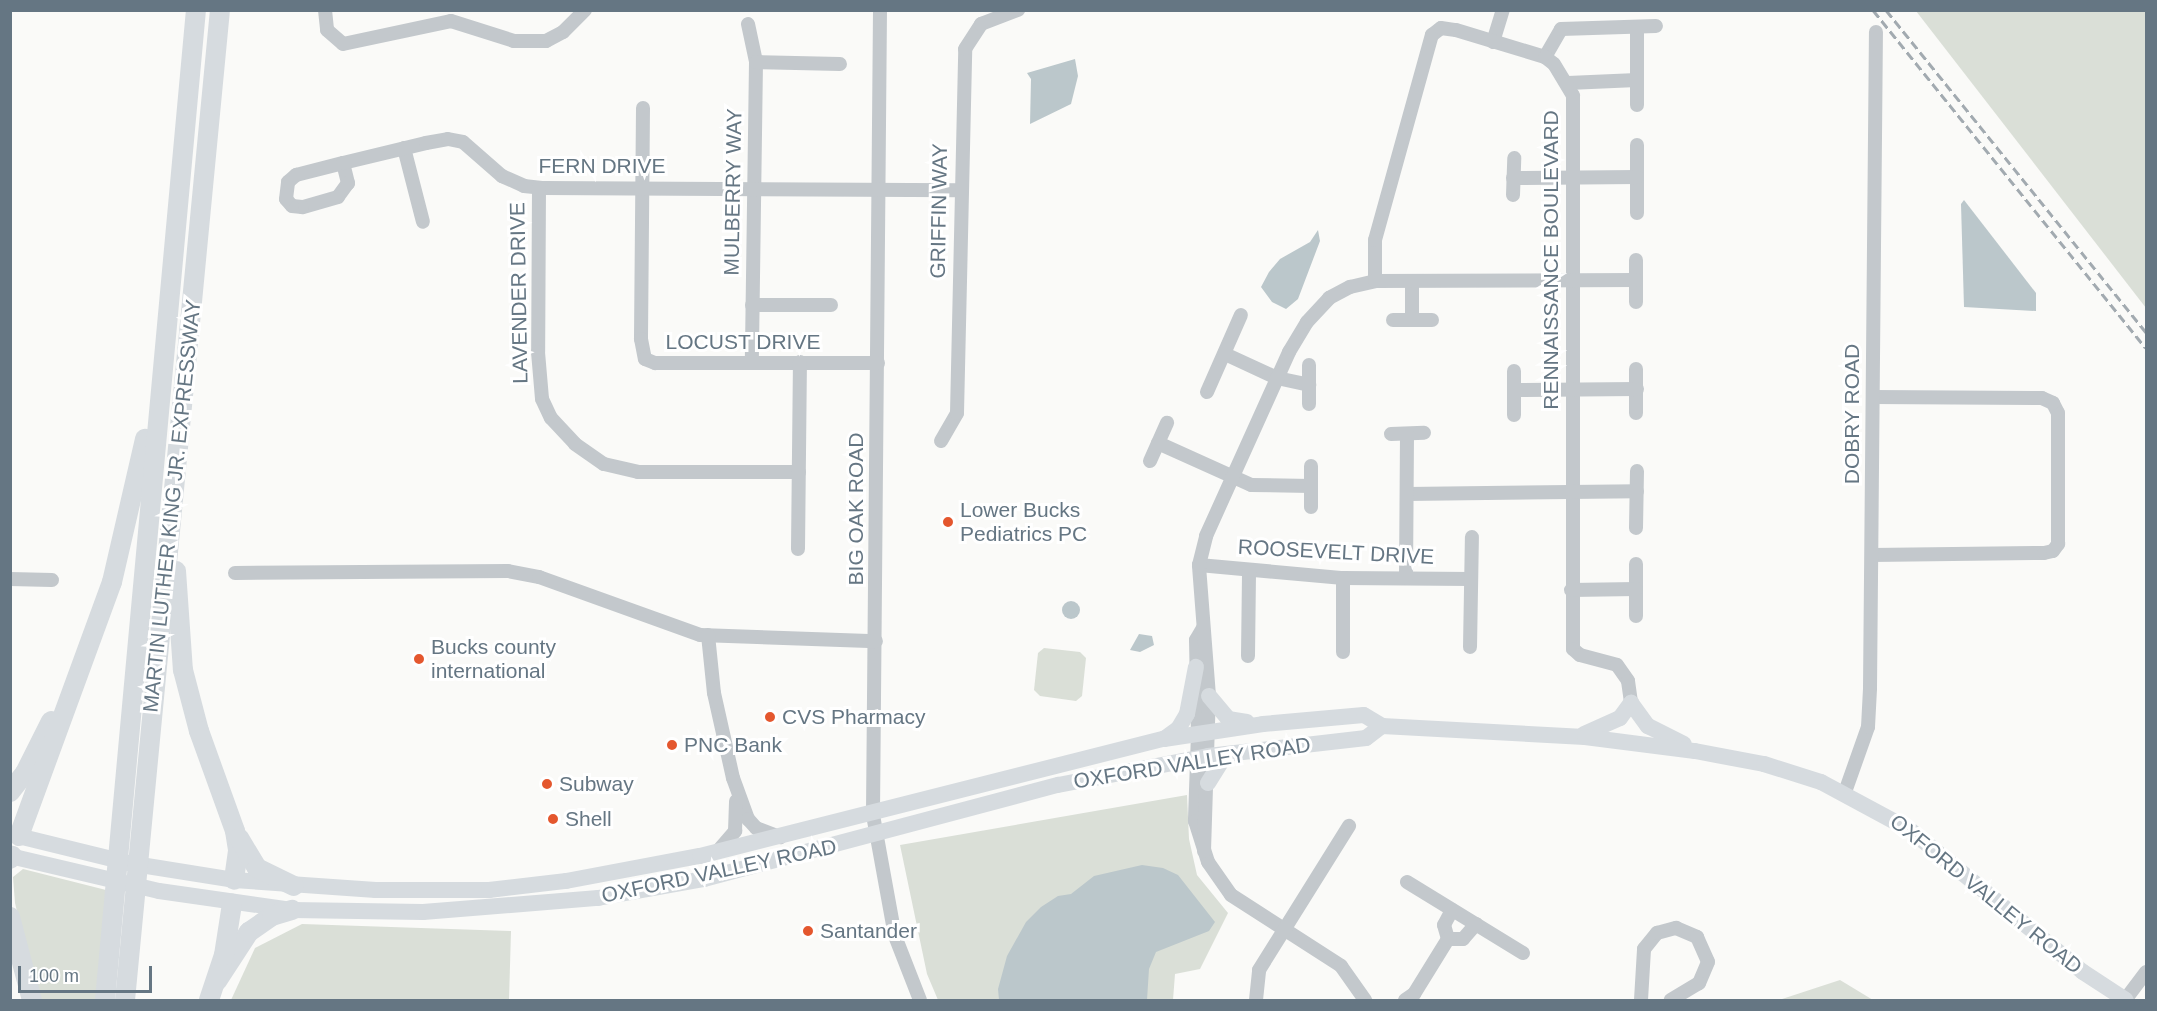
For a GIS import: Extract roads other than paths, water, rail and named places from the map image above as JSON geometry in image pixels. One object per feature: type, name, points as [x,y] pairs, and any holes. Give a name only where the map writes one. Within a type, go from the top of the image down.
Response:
[{"type":"highway","name":"MARTIN LUTHER KING JR. EXPRESSWAY","points":[[105,1000],[196,10]]},
{"type":"highway","name":"MARTIN LUTHER KING JR. EXPRESSWAY","points":[[125,1000],[220,10]]},
{"type":"highway","points":[[15,835],[90,643],[124,543],[165,342]]},
{"type":"highway","points":[[174,495],[176,606],[183,670],[199,731],[235,831],[257,868],[294,886]]},
{"type":"highway","points":[[10,792],[25,773],[90,643]]},
{"type":"highway","points":[[234,880],[238,851],[235,831]]},
{"type":"highway","points":[[217,981],[232,904]]},
{"type":"highway","points":[[209,1000],[217,981],[249,932],[272,916],[292,910]]},
{"type":"highway","points":[[10,917],[32,1000]]},
{"type":"main road","points":[[1164,739],[1178,729],[1187,714],[1196,667]]},
{"type":"main road","points":[[1209,696],[1228,719],[1263,724]]},
{"type":"main road","points":[[1578,736],[1609,725],[1631,703],[1648,726],[1695,750]]},
{"type":"main road","name":"OXFORD VALLEY ROAD","points":[[15,835],[94,856],[161,870],[234,880],[294,886],[489,890],[566,881],[717,852],[873,815],[1164,739],[1263,724],[1364,715],[1382,726],[1578,736],[1695,750],[1772,766],[1845,792],[1910,830],[2083,972],[2126,1000]]},
{"type":"main road","name":"OXFORD VALLEY ROAD","points":[[11,857],[92,878],[159,891],[232,904],[292,910],[423,912],[598,898],[704,879],[878,835],[1058,784],[1203,757],[1366,738],[1382,726]]},
{"type":"main road","points":[[1208,783],[1226,754]]},
{"type":"main road","points":[[11,857],[15,835]]},
{"type":"main road","points":[[232,904],[234,880]]},
{"type":"street","points":[[325,10],[327,30],[343,44],[435,16],[529,43],[546,41],[563,32],[585,10]]},
{"type":"street","name":"BIG OAK ROAD","points":[[880,10],[873,815],[895,936],[920,1000]]},
{"type":"street","name":"GRIFFIN WAY","points":[[941,441],[957,413],[960,190],[965,49],[981,24],[1018,10]]},
{"type":"street","points":[[1493,42],[1503,10]]},
{"type":"street","name":"MULBERRY WAY","points":[[748,24],[756,62],[752,362]]},
{"type":"street","points":[[1375,281],[1375,240],[1432,35],[1441,28],[1545,57],[1561,28],[1656,26]]},
{"type":"street","points":[[1637,27],[1637,105]]},
{"type":"street","name":"DOBRY ROAD","points":[[1845,792],[1868,727],[1872,555],[1876,32]]},
{"type":"street","name":"RENNAISSANCE BOULEVARD","points":[[1545,57],[1568,83],[1573,96],[1570,590],[1573,649],[1580,655],[1617,665],[1628,681],[1631,703]]},
{"type":"street","points":[[756,62],[840,64]]},
{"type":"street","points":[[1568,83],[1637,81]]},
{"type":"street","name":"LOCUST DRIVE","points":[[643,108],[641,339],[645,359],[655,363],[878,363]]},
{"type":"street","name":"FERN DRIVE","points":[[343,163],[348,183],[338,197],[302,207],[292,206],[286,199],[288,182],[296,175],[343,163],[404,148],[448,139],[463,142],[502,176],[539,188],[960,190]]},
{"type":"street","points":[[1637,145],[1637,213]]},
{"type":"street","points":[[404,148],[423,222]]},
{"type":"street","points":[[1513,195],[1514,158]]},
{"type":"street","points":[[1513,178],[1637,177]]},
{"type":"street","name":"LAVENDER DRIVE","points":[[539,188],[538,352],[542,399],[551,418],[574,444],[604,464],[638,472],[799,472]]},
{"type":"street","points":[[1636,260],[1636,302]]},
{"type":"street","points":[[1365,1000],[1341,966],[1222,887],[1204,851],[1195,821],[1209,696],[1199,565],[1206,536],[1277,378],[1307,322],[1329,298],[1350,287],[1375,281],[1636,280]]},
{"type":"street","points":[[1412,281],[1412,320]]},
{"type":"street","points":[[752,305],[831,305]]},
{"type":"street","points":[[1207,392],[1241,315]]},
{"type":"street","points":[[1393,320],[1432,320]]},
{"type":"street","points":[[1225,354],[1277,378],[1309,385]]},
{"type":"street","points":[[798,549],[800,362]]},
{"type":"street","points":[[1309,365],[1309,404]]},
{"type":"street","points":[[1636,369],[1636,413]]},
{"type":"street","points":[[1514,371],[1514,415]]},
{"type":"street","points":[[1514,390],[1636,389]]},
{"type":"street","points":[[1872,555],[2035,554],[2053,551],[2058,544],[2058,413],[2053,403],[2042,398],[1873,397]]},
{"type":"street","points":[[1150,461],[1167,423]]},
{"type":"street","points":[[1391,434],[1424,433]]},
{"type":"street","points":[[1406,578],[1407,434]]},
{"type":"street","points":[[1158,443],[1251,485],[1311,486]]},
{"type":"street","points":[[1311,466],[1311,507]]},
{"type":"street","points":[[1636,471],[1636,528]]},
{"type":"street","points":[[1407,494],[1636,491]]},
{"type":"street","points":[[1470,647],[1472,537]]},
{"type":"street","points":[[1636,564],[1636,616]]},
{"type":"street","name":"ROOSEVELT DRIVE","points":[[1199,565],[1343,578],[1471,579]]},
{"type":"street","points":[[1248,656],[1249,570]]},
{"type":"street","points":[[235,573],[508,571],[539,578],[708,635],[876,641]]},
{"type":"street","points":[[1343,578],[1344,652]]},
{"type":"street","points":[[10,579],[52,580]]},
{"type":"street","points":[[1570,590],[1636,589]]},
{"type":"street","points":[[1203,628],[1196,640],[1196,667],[1204,733]]},
{"type":"street","points":[[708,635],[714,693],[733,778],[748,819],[756,828],[780,837]]},
{"type":"street","points":[[1203,757],[1208,783],[1204,851]]},
{"type":"street","points":[[717,852],[737,826],[733,778]]},
{"type":"street","points":[[1256,1000],[1259,970],[1349,826]]},
{"type":"street","points":[[1407,882],[1524,953]]},
{"type":"street","points":[[1449,939],[1444,925],[1452,910]]},
{"type":"street","points":[[1449,939],[1463,939],[1476,924]]},
{"type":"street","points":[[1641,1000],[1644,949],[1657,933],[1676,928],[1697,937],[1708,962],[1700,983],[1671,1000]]},
{"type":"street","points":[[1405,1000],[1414,994],[1449,939]]},
{"type":"street","points":[[2126,1000],[2146,972]]},
{"type":"railway","points":[[1873,10],[2146,348]]},
{"type":"railway","points":[[1886,10],[2146,332]]},
{"type":"place","name":"Lower Bucks Pediatrics PC","points":[[948,522]]},
{"type":"place","name":"Bucks county international","points":[[419,659]]},
{"type":"place","name":"CVS Pharmacy","points":[[770,717]]},
{"type":"place","name":"PNC Bank","points":[[672,745]]},
{"type":"place","name":"Subway","points":[[547,784]]},
{"type":"place","name":"Shell","points":[[553,819]]},
{"type":"place","name":"Santander","points":[[808,931]]}]
